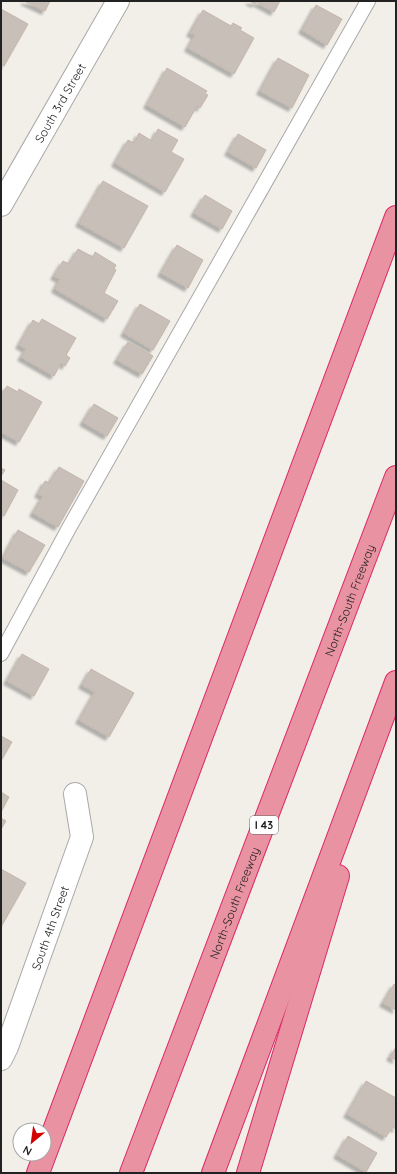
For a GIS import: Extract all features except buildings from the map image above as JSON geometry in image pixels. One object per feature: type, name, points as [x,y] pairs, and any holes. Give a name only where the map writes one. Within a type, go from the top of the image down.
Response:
[{"type":"highway","points":[[38,1173],[396,219]]},
{"type":"highway","name":"North-South Freeway","points":[[131,1173],[396,476]]},
{"type":"highway","points":[[213,1173],[396,682]]},
{"type":"highway","points":[[248,1173],[396,686]]},
{"type":"street","name":"South 3rd Street","points":[[1,205],[118,1]]},
{"type":"street","name":"South 4th Street","points":[[1,1059],[7,1047],[82,837],[75,794]]},
{"type":"lane","points":[[1,654],[69,528],[368,1]]}]
